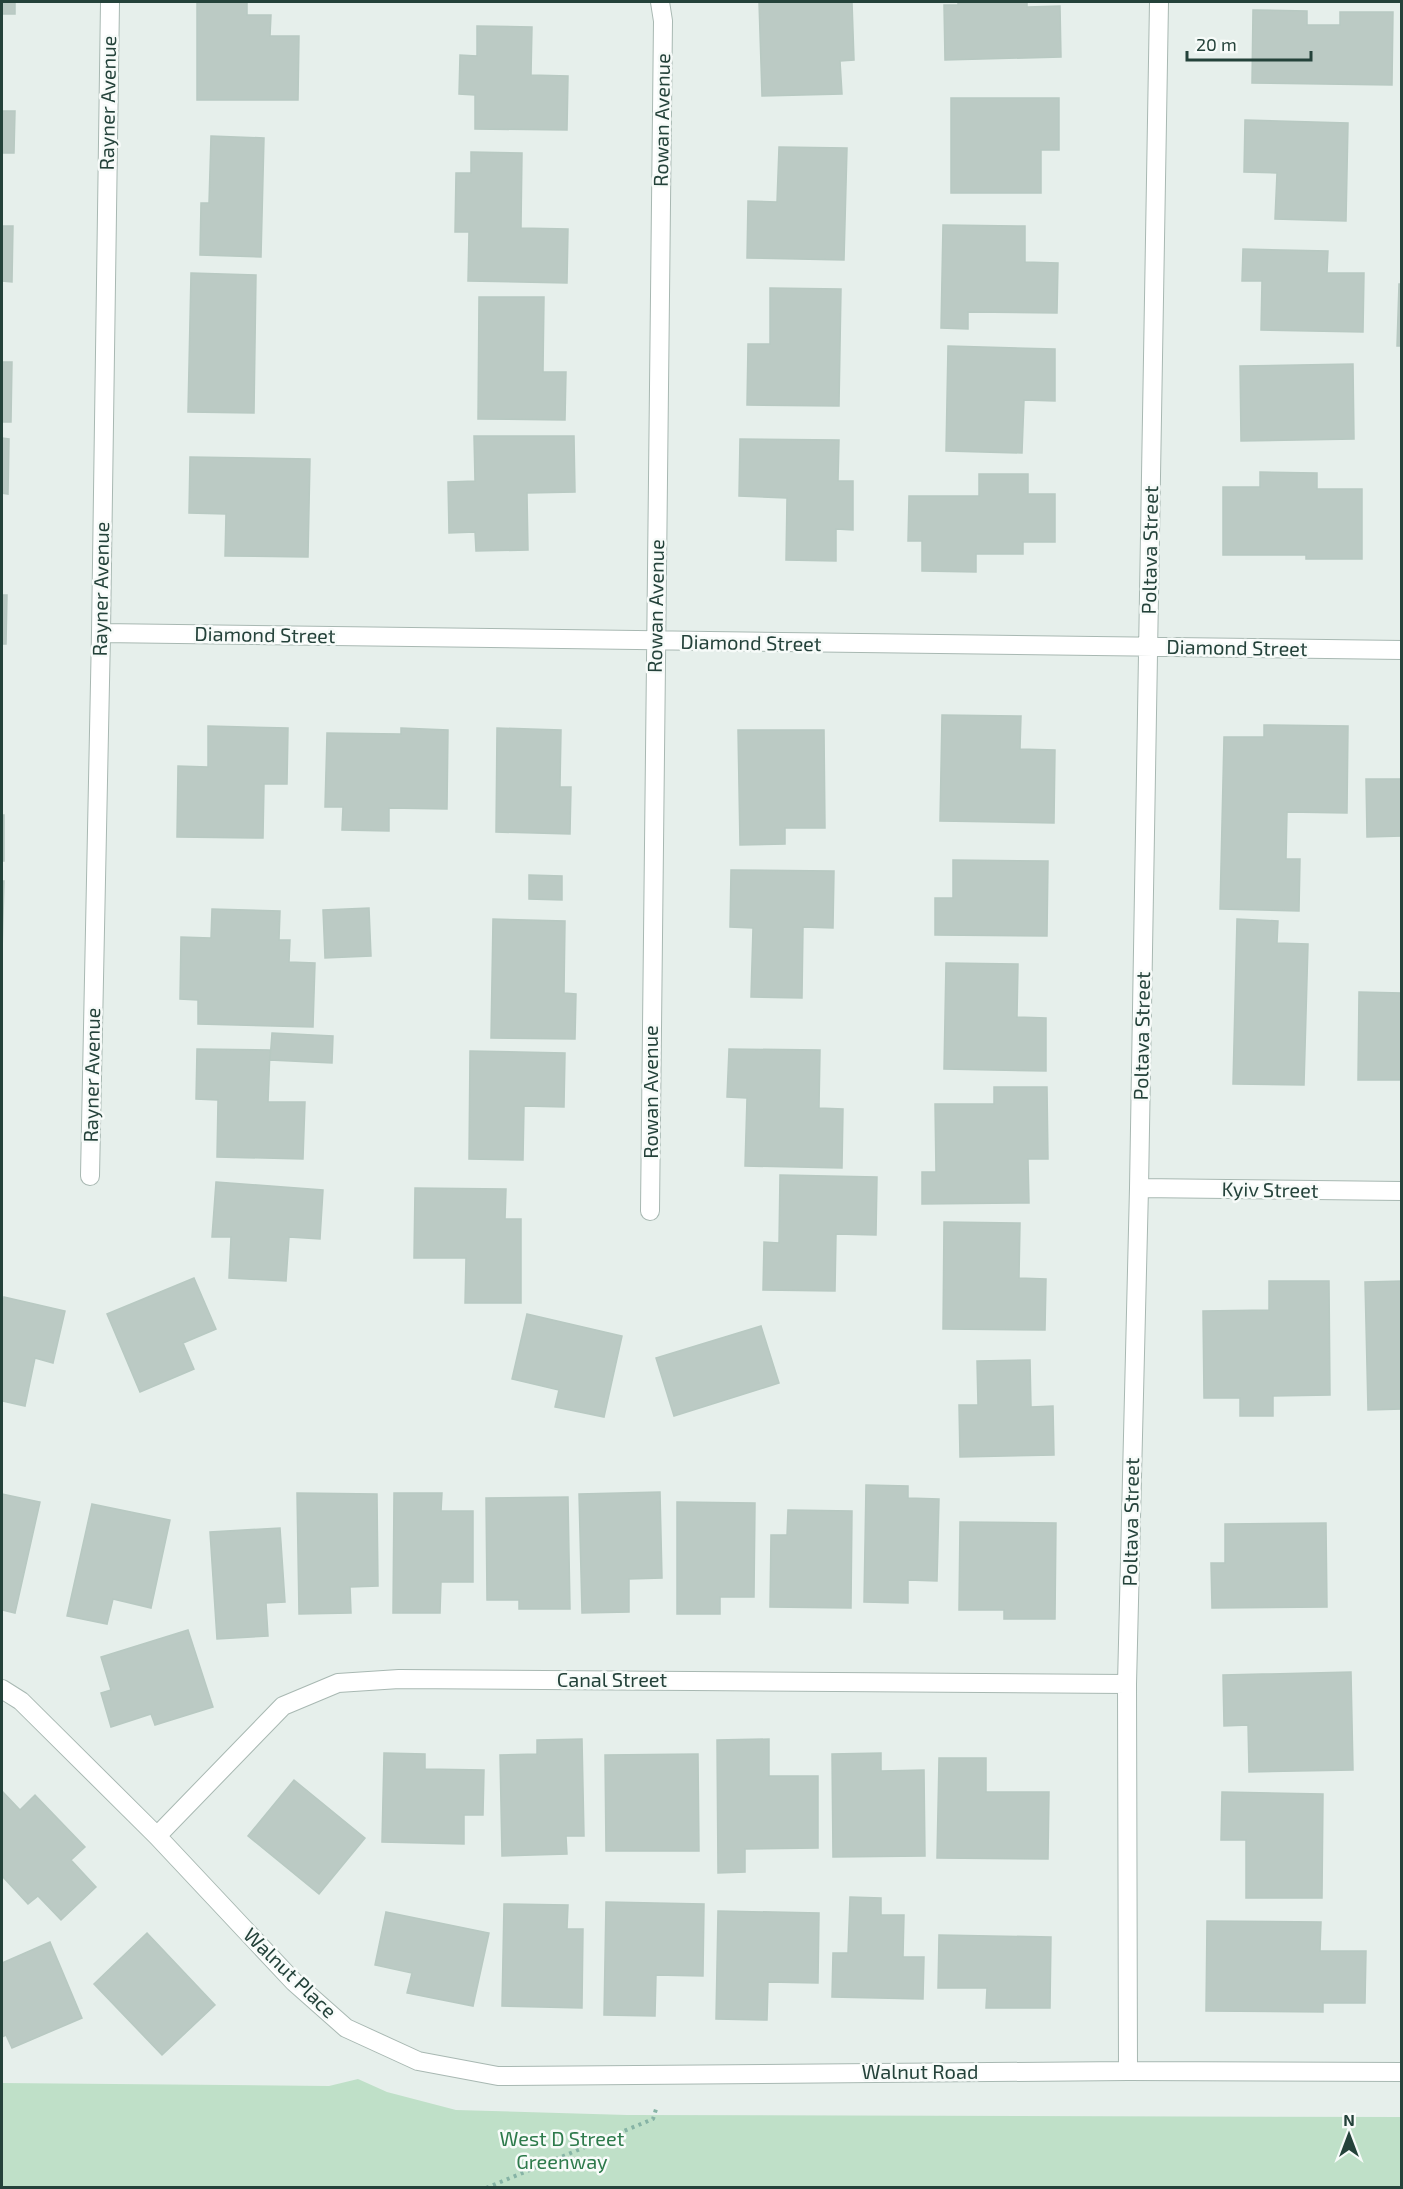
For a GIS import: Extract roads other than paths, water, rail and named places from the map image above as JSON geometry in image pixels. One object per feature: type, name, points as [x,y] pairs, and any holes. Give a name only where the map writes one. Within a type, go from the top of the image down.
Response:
[{"type":"street","name":"Rayner Avenue","points":[[90,1176],[110,2]]},
{"type":"street","name":"Rowan Avenue","points":[[650,1211],[663,21],[660,2]]},
{"type":"street","name":"Poltava Street","points":[[1128,2071],[1126,1684],[1139,1188],[1159,2]]},
{"type":"street","name":"Diamond Street","points":[[100,633],[1401,650]]},
{"type":"street","name":"Kyiv Street","points":[[1139,1188],[1401,1191]]},
{"type":"street","name":"Canal Street","points":[[157,1836],[283,1706],[338,1683],[411,1679],[1126,1684]]},
{"type":"street","name":"Walnut Place","points":[[2,1689],[21,1701],[157,1836],[294,1982],[346,2028],[418,2061],[498,2076],[666,2073]]},
{"type":"street","name":"Walnut Road","points":[[666,2073],[1401,2072]]},
{"type":"park label","name":"West D Street Greenway","points":[[562,2150]]}]
